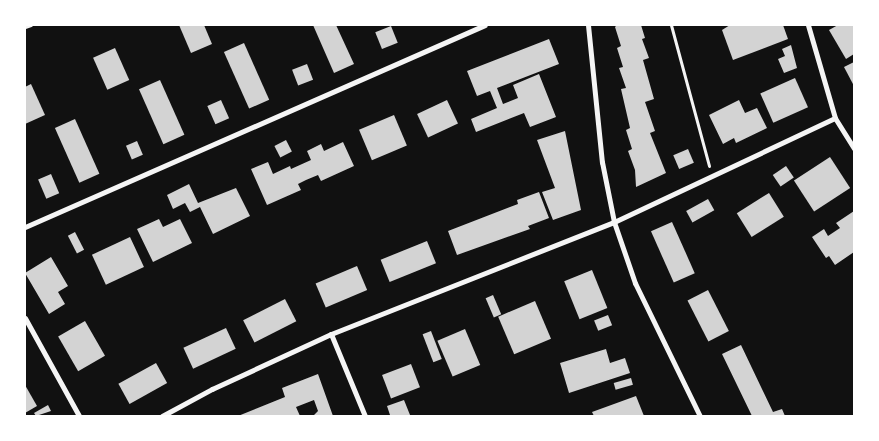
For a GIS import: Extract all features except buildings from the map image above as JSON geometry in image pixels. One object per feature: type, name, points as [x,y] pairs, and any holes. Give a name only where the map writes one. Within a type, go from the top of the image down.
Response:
[{"type":"street","points":[[25,227],[485,25]]},
{"type":"street","points":[[588,25],[602,162],[614,222],[643,300],[700,416]]},
{"type":"street","points":[[808,25],[835,118],[854,148]]},
{"type":"street","points":[[162,416],[212,389],[331,334],[614,222],[835,118]]},
{"type":"street","points":[[25,318],[78,416]]},
{"type":"street","points":[[331,334],[365,416]]},
{"type":"path","points":[[25,27],[31,25]]},
{"type":"path","points":[[670,25],[712,176]]}]
